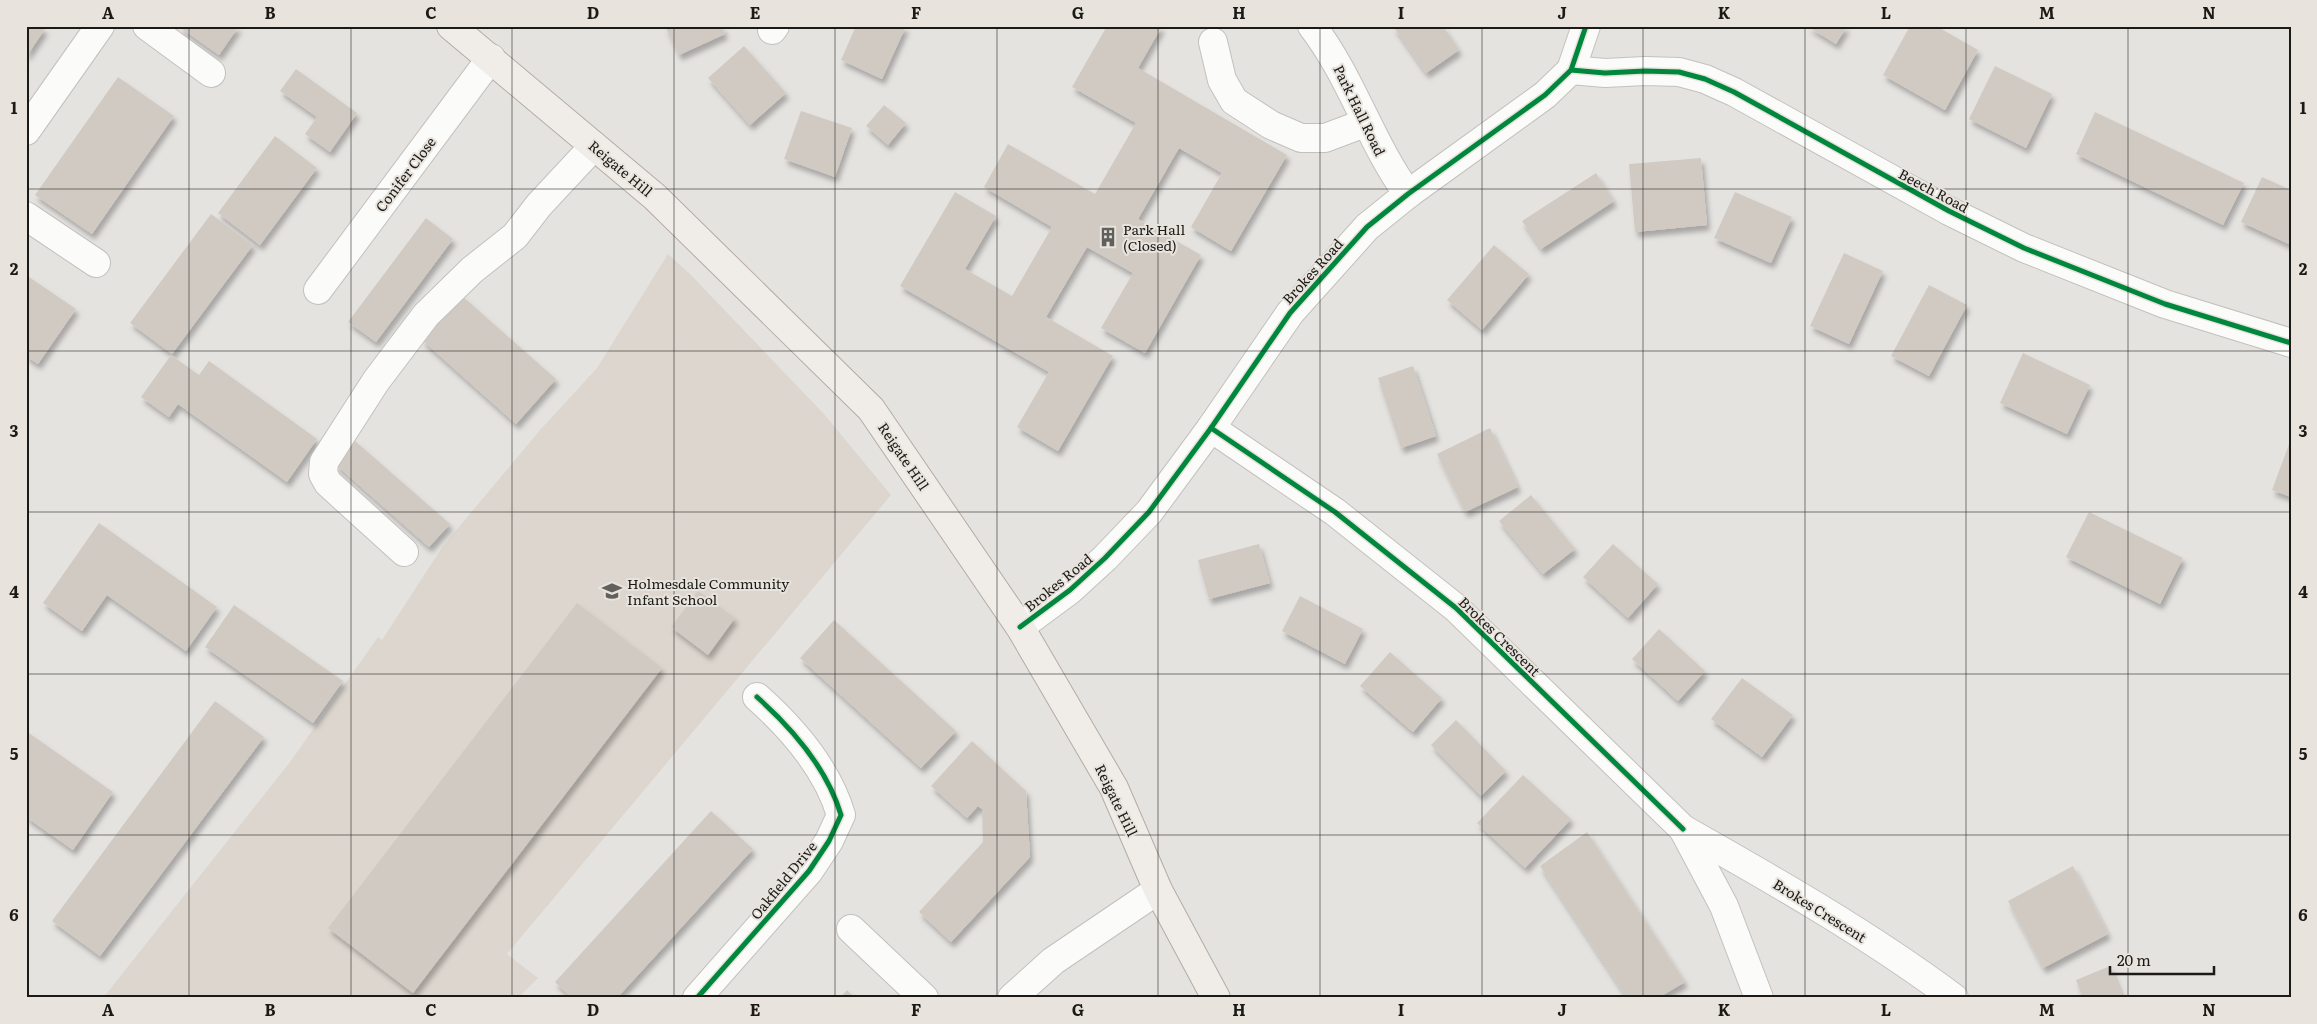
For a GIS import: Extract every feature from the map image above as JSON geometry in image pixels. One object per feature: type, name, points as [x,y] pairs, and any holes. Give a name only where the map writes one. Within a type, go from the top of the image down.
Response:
[{"type":"main road","name":"Reigate Hill","points":[[450,26],[491,58],[655,197],[871,408],[1020,626],[1114,788],[1158,890],[1216,998]]},
{"type":"street","points":[[26,131],[100,26]]},
{"type":"street","points":[[147,26],[211,73]]},
{"type":"street","name":"Park Hall Road","points":[[1312,26],[1339,66],[1388,167],[1408,194]]},
{"type":"street","name":"Brokes Road","points":[[1020,626],[1070,590],[1106,558],[1149,512],[1211,428],[1290,313],[1366,227],[1408,194],[1545,95],[1571,70],[1586,26]]},
{"type":"street","points":[[1213,42],[1222,80],[1234,101],[1271,126],[1301,138],[1325,138],[1365,123]]},
{"type":"street","name":"Conifer Close","points":[[318,290],[491,58]]},
{"type":"street","name":"Beech Road","points":[[1571,70],[1605,74],[1645,71],[1679,72],[1705,79],[1734,92],[1949,211],[2024,248],[2165,304],[2291,343]]},
{"type":"street","points":[[404,552],[328,483],[323,474],[324,462],[376,381],[426,315],[472,270],[515,236],[539,205],[594,146]]},
{"type":"street","points":[[26,216],[96,263]]},
{"type":"street","name":"Brokes Crescent","points":[[1211,428],[1335,512],[1456,608],[1683,829],[1814,905],[1916,970],[1954,998]]},
{"type":"street","name":"Oakfield Drive","points":[[696,998],[809,871],[829,841],[841,815],[835,795],[811,756],[784,721],[757,696]]},
{"type":"street","name":"Brokes Crescent","points":[[1683,829],[1724,906],[1759,998]]},
{"type":"street","points":[[1012,998],[1052,961],[1158,890]]},
{"type":"street","points":[[852,930],[924,998]]},
{"type":"shaded area","name":"Holmesdale Community Infant School","points":[[668,254],[690,274],[824,414],[891,495],[507,954],[538,978],[518,998],[103,998],[290,762],[378,637],[382,640],[443,546],[540,430],[597,368]]},
{"type":"building","points":[[26,26],[40,26],[45,29],[26,57]]},
{"type":"building","points":[[178,26],[239,26],[219,55]]},
{"type":"building","points":[[665,26],[722,26],[725,34],[679,55]]},
{"type":"building","points":[[856,26],[906,26],[882,79],[841,60]]},
{"type":"building","name":"Park Hall (Closed)","points":[[1107,26],[1162,26],[1138,68],[1287,155],[1231,251],[1191,227],[1222,173],[1179,148],[1138,219],[1201,255],[1145,353],[1101,328],[1133,273],[1087,247],[1046,317],[1113,356],[1058,451],[1017,427],[1049,372],[900,286],[955,192],[996,216],[965,269],[1012,296],[1052,227],[984,187],[1008,144],[1095,194],[1136,123],[1072,87]]},
{"type":"building","points":[[1393,26],[1443,26],[1459,50],[1426,73]]},
{"type":"building","points":[[1807,26],[1847,26],[1836,44]]},
{"type":"building","points":[[1910,26],[1936,26],[1978,50],[1945,110],[1883,75]]},
{"type":"building","points":[[744,46],[786,93],[750,125],[708,78]]},
{"type":"building","points":[[1995,66],[2052,94],[2026,148],[1969,119]]},
{"type":"building","points":[[296,69],[357,113],[330,152],[305,134],[317,117],[280,91]]},
{"type":"building","points":[[118,77],[174,116],[92,234],[35,195]]},
{"type":"building","points":[[884,105],[906,123],[888,145],[866,126]]},
{"type":"building","points":[[801,111],[852,128],[835,177],[784,159]]},
{"type":"building","points":[[2095,112],[2244,183],[2223,225],[2076,154]]},
{"type":"building","points":[[275,136],[317,168],[260,245],[218,213]]},
{"type":"building","points":[[1701,158],[1707,225],[1635,232],[1629,164]]},
{"type":"building","points":[[1596,173],[1614,201],[1541,249],[1522,221]]},
{"type":"building","points":[[2262,177],[2291,190],[2291,245],[2241,222]]},
{"type":"building","points":[[1735,192],[1792,217],[1771,263],[1714,238]]},
{"type":"building","points":[[211,214],[253,245],[172,354],[130,323]]},
{"type":"building","points":[[426,218],[453,239],[376,342],[348,322]]},
{"type":"building","points":[[1494,245],[1529,274],[1482,330],[1447,300]]},
{"type":"building","points":[[1844,253],[1883,271],[1849,344],[1810,326]]},
{"type":"building","points":[[26,275],[76,309],[38,364],[26,356]]},
{"type":"building","points":[[1929,285],[1967,305],[1929,376],[1891,356]]},
{"type":"building","points":[[461,295],[556,379],[516,424],[422,340]]},
{"type":"building","points":[[2023,353],[2090,385],[2067,434],[2000,403]]},
{"type":"building","points":[[171,355],[199,375],[209,361],[317,439],[287,482],[178,404],[169,417],[141,397]]},
{"type":"building","points":[[1413,366],[1436,436],[1401,448],[1378,378]]},
{"type":"building","points":[[1490,428],[1518,487],[1465,512],[1437,454]]},
{"type":"building","points":[[2291,439],[2291,497],[2272,490]]},
{"type":"building","points":[[355,441],[450,524],[429,547],[335,464]]},
{"type":"building","points":[[1531,495],[1575,549],[1543,574],[1499,521]]},
{"type":"building","points":[[2089,512],[2183,558],[2160,604],[2066,557]]},
{"type":"building","points":[[99,523],[217,607],[186,651],[107,595],[82,631],[43,603]]},
{"type":"building","points":[[1259,544],[1270,583],[1209,599],[1198,560]]},
{"type":"building","points":[[1613,544],[1658,584],[1628,618],[1583,577]]},
{"type":"building","points":[[698,591],[735,618],[708,655],[671,627]]},
{"type":"building","points":[[1300,596],[1363,629],[1345,664],[1282,631]]},
{"type":"building","points":[[577,603],[662,668],[413,993],[328,928]]},
{"type":"building","points":[[234,605],[343,681],[313,723],[205,647]]},
{"type":"building","points":[[834,620],[956,731],[921,768],[800,658]]},
{"type":"building","points":[[1659,629],[1705,671],[1678,701],[1632,659]]},
{"type":"building","points":[[1390,652],[1442,698],[1413,732],[1360,686]]},
{"type":"building","points":[[1742,678],[1793,715],[1762,757],[1711,719]]},
{"type":"building","points":[[215,701],[264,737],[100,956],[52,921]]},
{"type":"building","points":[[1456,720],[1506,771],[1481,796],[1431,745]]},
{"type":"building","points":[[26,731],[113,792],[73,850],[26,817]]},
{"type":"building","points":[[972,741],[1026,791],[1030,857],[951,942],[919,912],[983,842],[982,809],[978,806],[967,818],[931,786]]},
{"type":"building","points":[[1523,775],[1571,819],[1525,868],[1477,823]]},
{"type":"building","points":[[711,811],[753,849],[617,998],[572,998],[555,982]]},
{"type":"building","points":[[1587,832],[1685,982],[1658,998],[1627,998],[1540,866]]},
{"type":"building","points":[[2073,866],[2108,934],[2043,968],[2008,901]]},
{"type":"building","points":[[2110,966],[2123,998],[2083,998],[2076,980]]},
{"type":"building","points":[[847,990],[855,998],[840,998]]},
{"type":"cycle path","points":[[1020,627],[1070,590],[1105,558],[1149,512],[1211,428],[1290,313],[1367,227],[1408,194],[1545,95],[1571,70],[1586,26]]},
{"type":"cycle path","points":[[1571,70],[1605,73],[1679,72],[1705,79],[1734,92],[1949,211],[2024,248],[2165,304],[2291,343]]},
{"type":"cycle path","points":[[1211,428],[1335,512],[1456,608],[1683,829]]},
{"type":"cycle path","points":[[697,998],[809,871],[829,841],[841,815],[835,798],[818,765],[796,736],[757,697]]},
{"type":"place","name":"Park Hall (Closed)","points":[[1108,237]]},
{"type":"place","name":"Holmesdale Community Infant School","points":[[612,591]]}]
